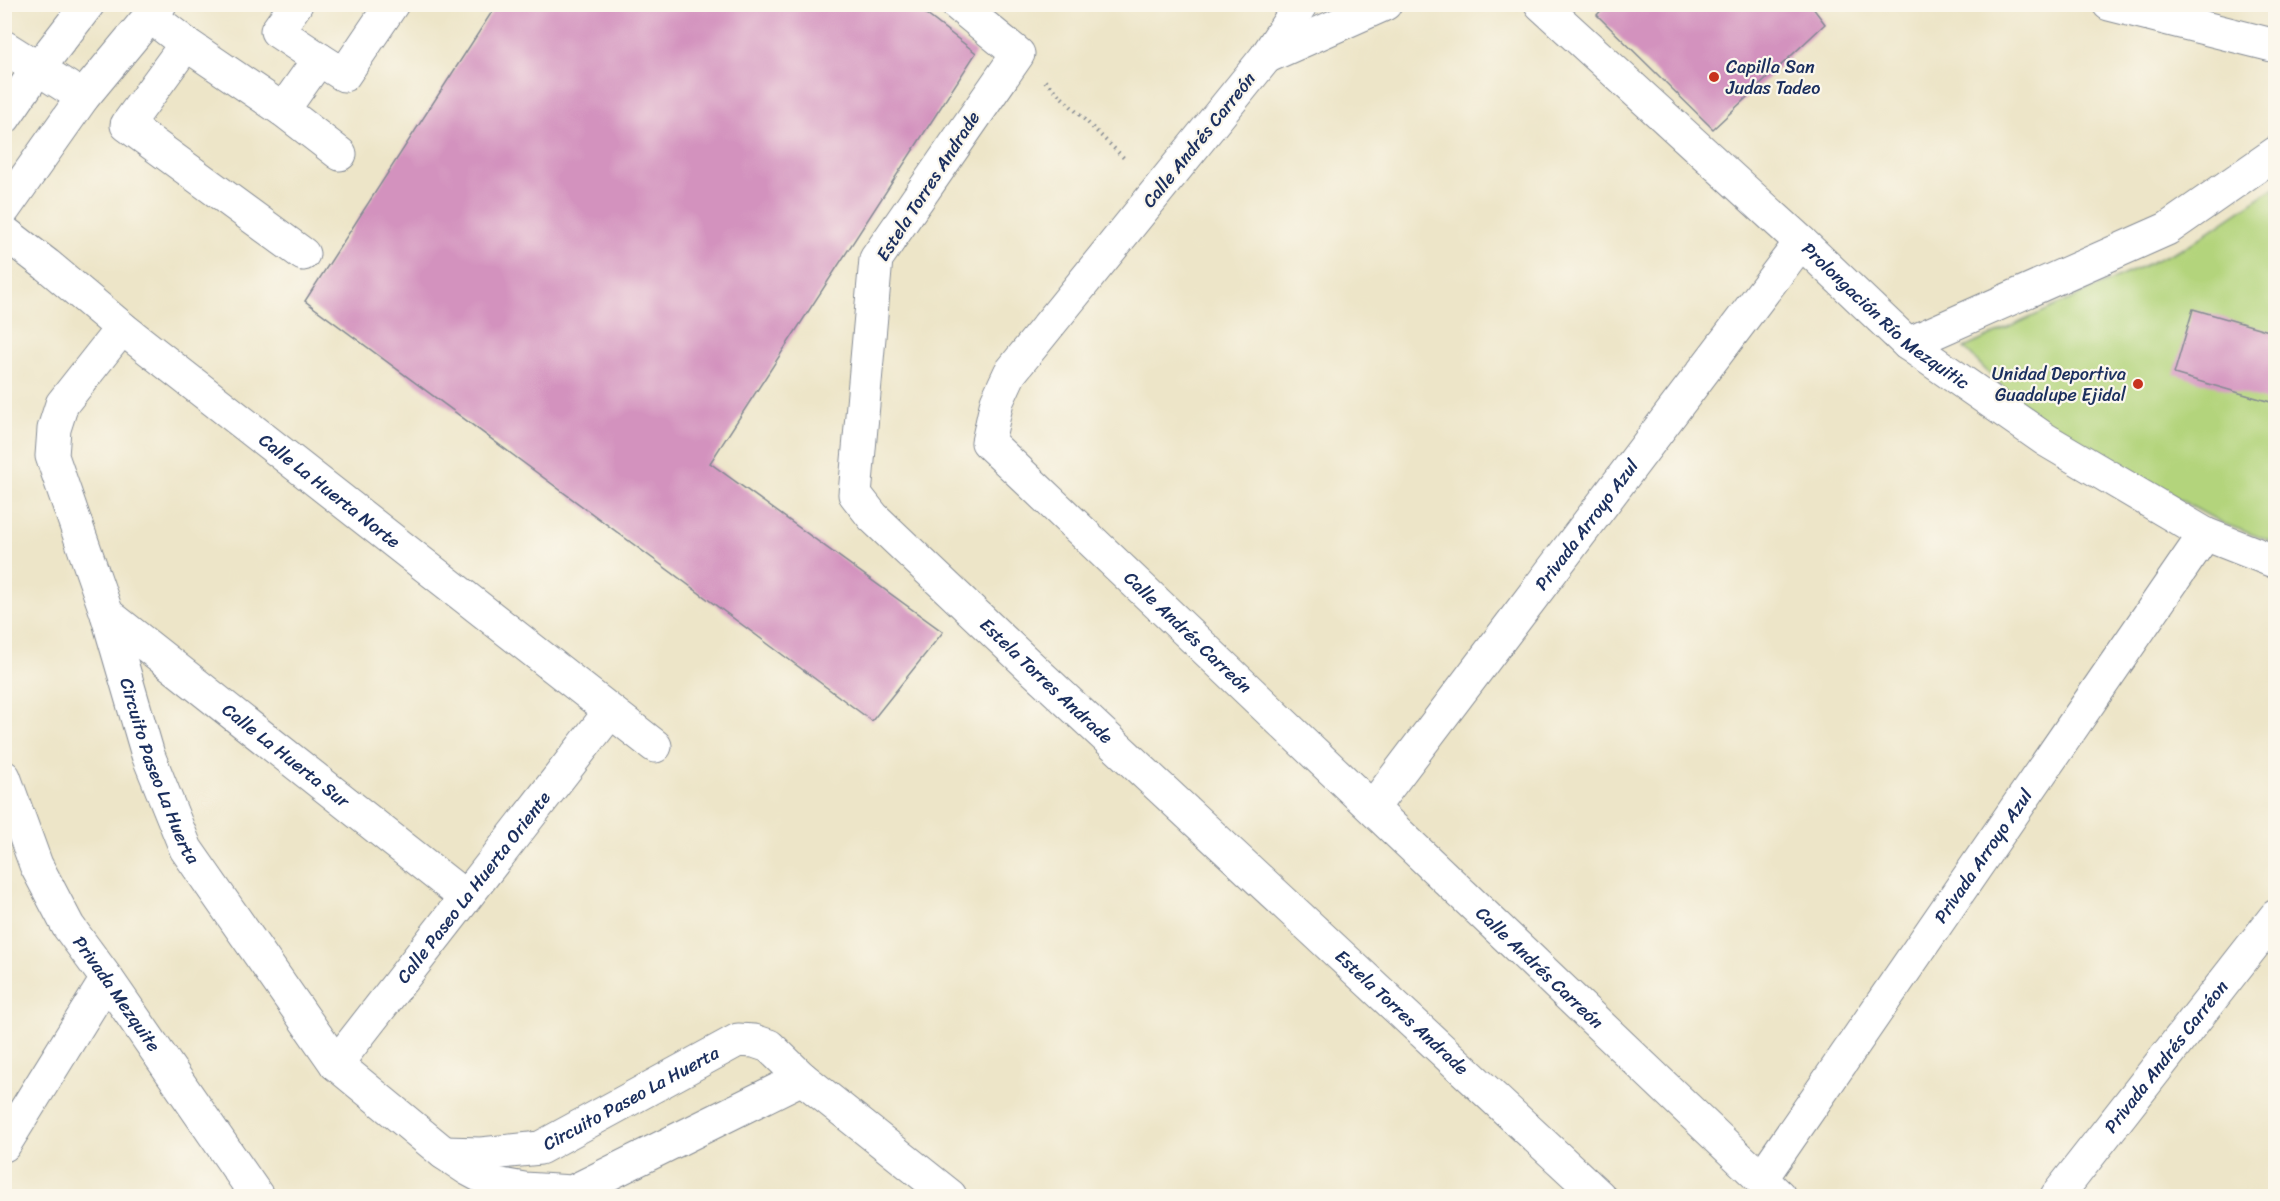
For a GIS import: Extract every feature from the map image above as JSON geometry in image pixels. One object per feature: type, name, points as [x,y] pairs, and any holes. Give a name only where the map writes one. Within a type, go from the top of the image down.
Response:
[{"type":"street","points":[[4,118],[37,70],[88,4]]},
{"type":"street","points":[[296,4],[278,31],[344,75],[392,4]]},
{"type":"street","points":[[957,4],[1018,54]]},
{"type":"street","name":"Calle Andrés Carreón","points":[[1301,4],[1266,57],[1010,373],[997,401],[988,442],[1770,1188]]},
{"type":"street","points":[[1266,57],[1385,4]]},
{"type":"street","name":"Prolongación Río Mezquitic","points":[[1541,4],[1801,242],[1908,344],[2046,440],[2205,534],[2276,562]]},
{"type":"street","points":[[2109,4],[2276,46]]},
{"type":"street","points":[[4,209],[83,97],[155,10],[186,44],[283,110],[340,154]]},
{"type":"street","points":[[186,44],[127,125],[303,254]]},
{"type":"street","points":[[4,47],[83,97]]},
{"type":"street","name":"Estela Torres Andrade","points":[[1018,54],[876,259],[855,494],[873,517],[1033,669],[1599,1197]]},
{"type":"street","points":[[283,110],[319,59]]},
{"type":"street","points":[[1908,344],[2167,229],[2276,153]]},
{"type":"street","name":"Calle La Huerta Norte","points":[[4,232],[47,264],[122,328],[655,746]]},
{"type":"street","name":"Privada Arroyo Azul","points":[[1373,807],[1801,242]]},
{"type":"street","name":"Circuito Paseo La Huerta","points":[[122,328],[62,404],[54,429],[52,456],[107,614],[148,755],[186,849],[336,1064],[444,1153],[468,1169],[496,1184],[524,1189],[572,1192],[802,1078]]},
{"type":"street","name":"Privada Arroyo Azul","points":[[1770,1188],[2205,534]]},
{"type":"street","name":"Calle La Huerta Sur","points":[[107,614],[465,897]]},
{"type":"street","name":"Calle Paseo La Huerta Oriente","points":[[336,1064],[610,712]]},
{"type":"street","name":"Privada Mezquite","points":[[4,777],[36,865],[68,926],[257,1197]]},
{"type":"street","name":"Privada Andrés Carréon","points":[[2057,1197],[2276,916]]},
{"type":"street","points":[[4,1145],[107,979]]},
{"type":"street","name":"Circuito Paseo La Huerta","points":[[444,1153],[482,1154],[540,1148],[738,1040],[754,1041],[769,1046],[802,1078],[950,1197]]},
{"type":"path","points":[[1018,54],[1126,160]]},
{"type":"green space","name":"Unidad Deportiva Guadalupe Ejidal","points":[[2275,187],[2275,543],[2222,523],[2036,421],[1964,348],[2189,245]]},
{"type":"building","points":[[497,4],[913,4],[976,53],[710,463],[943,632],[872,721],[305,301]]},
{"type":"building","name":"Capilla San Judas Tadeo","points":[[1607,4],[1810,4],[1825,24],[1713,129],[1597,15]]},
{"type":"building","points":[[2193,309],[2276,333],[2276,397],[2274,403],[2174,374]]},
{"type":"place","name":"Capilla San Judas Tadeo","points":[[1714,77]]},
{"type":"place","name":"Unidad Deportiva Guadalupe Ejidal","points":[[2138,384]]}]
